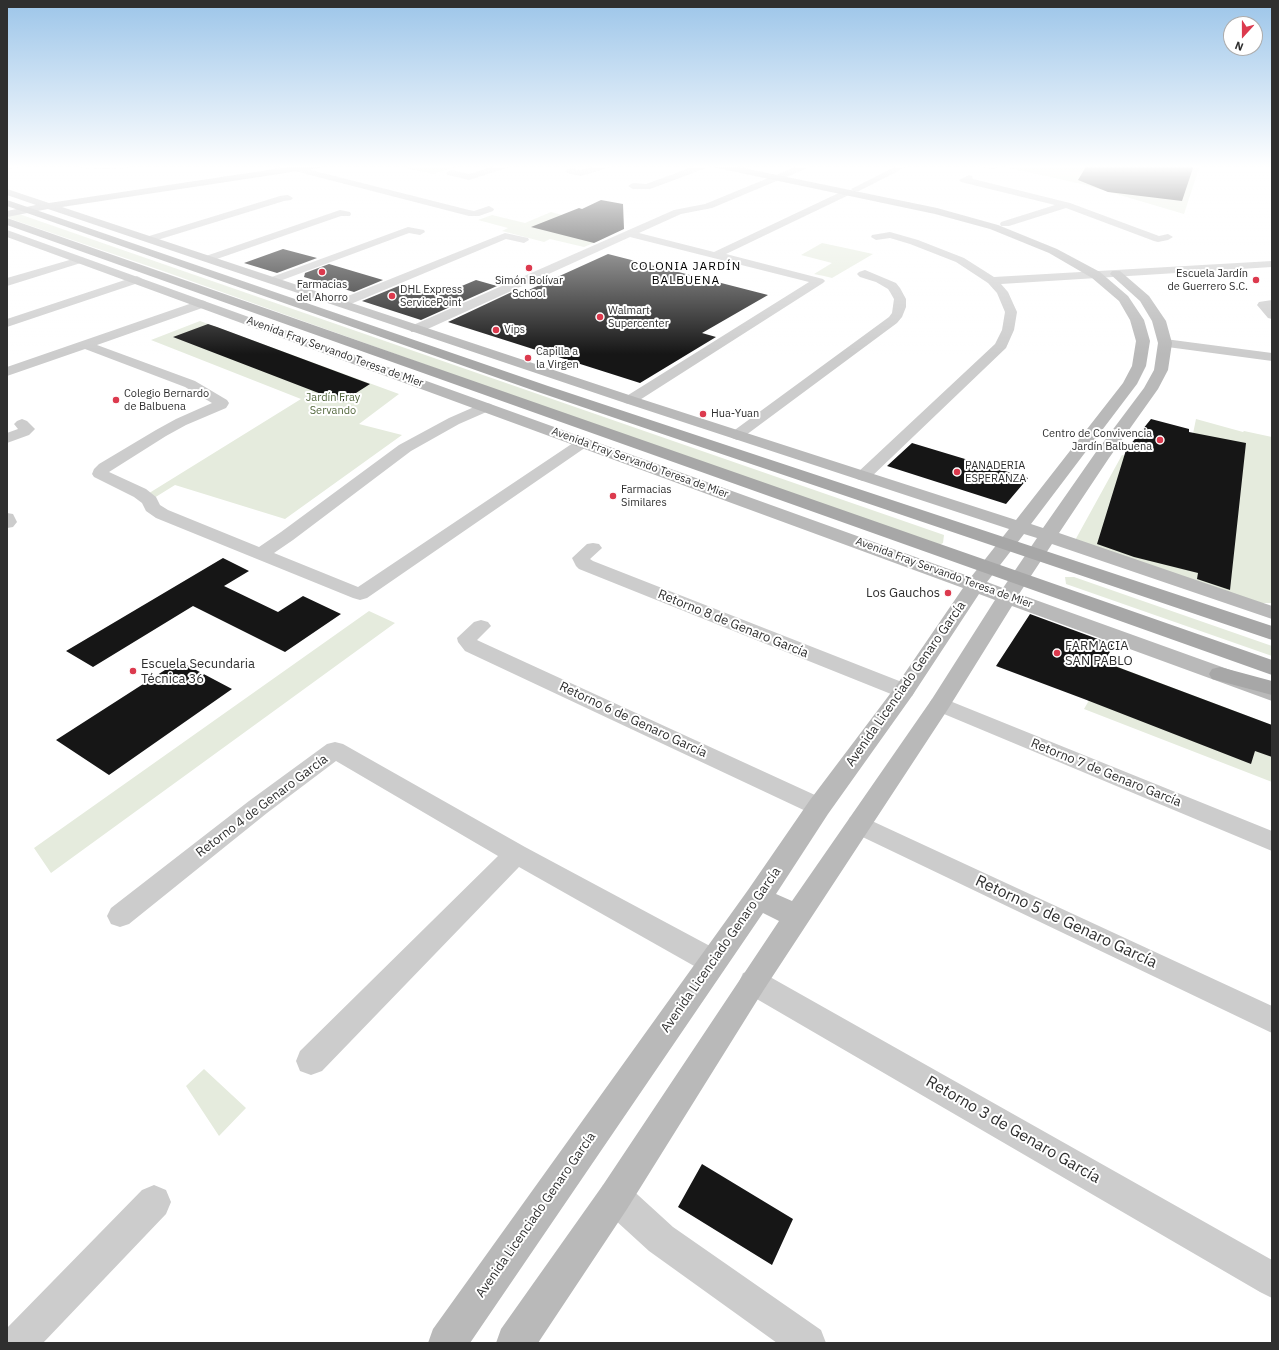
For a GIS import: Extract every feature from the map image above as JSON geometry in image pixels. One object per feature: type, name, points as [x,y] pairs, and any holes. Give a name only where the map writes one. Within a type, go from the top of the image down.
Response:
[{"type":"main road","name":"Avenida Fray Servando Teresa de Mier","points":[[27,228],[1272,668]]},
{"type":"main road","points":[[84,228],[543,389],[1272,633]]},
{"type":"main road","points":[[346,304],[363,317],[491,361],[543,389]]},
{"type":"main road","points":[[1220,674],[1272,688]]},
{"type":"street","points":[[108,228],[150,239],[630,400],[1021,527],[1272,613]]},
{"type":"street","points":[[150,239],[185,228]]},
{"type":"street","points":[[207,259],[299,228]]},
{"type":"street","points":[[416,329],[643,228]]},
{"type":"street","points":[[716,255],[772,228]]},
{"type":"street","name":"Avenida Licenciado Genaro García","points":[[447,1343],[758,898],[819,807],[904,691],[976,584],[1130,384],[1139,366],[1143,341],[1137,320],[1124,299],[1106,275],[1053,251],[994,228]]},
{"type":"street","name":"Avenida Licenciado Genaro García","points":[[515,1343],[615,1197],[753,982],[940,704],[1007,596],[1102,456],[1140,403],[1161,370],[1165,344],[1159,321],[1145,299],[1106,275],[1070,250],[1015,228]]},
{"type":"street","points":[[1128,228],[1158,239],[1168,237]]},
{"type":"street","points":[[273,280],[408,230],[420,232]]},
{"type":"street","name":"Avenida Fray Servando Teresa de Mier","points":[[7,233],[976,584],[1272,693]]},
{"type":"street","points":[[630,234],[817,280],[819,283],[630,400]]},
{"type":"street","points":[[863,476],[992,355],[1001,345],[1008,330],[1011,312],[1002,292],[992,282],[960,260],[931,247],[890,235],[876,237]]},
{"type":"street","points":[[346,304],[505,236],[524,240]]},
{"type":"street","points":[[7,282],[80,260]]},
{"type":"street","points":[[992,282],[1272,264]]},
{"type":"street","points":[[738,435],[893,320],[898,314],[900,299],[892,286],[864,275],[863,274],[865,273]]},
{"type":"street","points":[[7,323],[137,280]]},
{"type":"street","points":[[7,372],[201,304]]},
{"type":"street","points":[[1272,304],[1263,305],[1272,316]]},
{"type":"street","points":[[1165,344],[1272,357]]},
{"type":"street","points":[[86,345],[190,384],[222,403],[221,405],[181,422],[161,433],[105,467],[100,474],[140,493],[150,501],[152,507],[162,514],[360,594],[584,442]]},
{"type":"street","points":[[1119,398],[1140,403]]},
{"type":"street","points":[[261,553],[409,445],[454,421],[486,407]]},
{"type":"street","points":[[7,438],[24,432],[27,429],[22,424]]},
{"type":"street","points":[[7,518],[7,523]]},
{"type":"street","name":"Retorno 8 de Genaro García","points":[[593,548],[581,558],[582,562],[586,565],[904,691]]},
{"type":"street","name":"Retorno 6 de Genaro García","points":[[481,626],[467,638],[468,642],[472,646],[819,807]]},
{"type":"street","name":"Retorno 7 de Genaro García","points":[[940,704],[1272,841]]},
{"type":"street","name":"Retorno 4 de Genaro García","points":[[120,916],[258,807],[335,750],[516,854],[713,962]]},
{"type":"street","name":"Retorno 5 de Genaro García","points":[[860,824],[1272,1020]]},
{"type":"street","points":[[311,1062],[516,854]]},
{"type":"street","points":[[758,898],[798,917]]},
{"type":"street","name":"Retorno 3 de Genaro García","points":[[753,982],[1272,1280]]},
{"type":"street","points":[[615,1197],[661,1239],[808,1343]]},
{"type":"street","points":[[18,1343],[154,1202]]},
{"type":"green space","points":[[37,228],[59,228],[944,535],[943,543],[936,547],[163,271]]},
{"type":"green space","points":[[508,228],[562,228],[605,238],[584,247],[550,239],[544,242],[502,231]]},
{"type":"green space","points":[[822,243],[873,254],[832,278],[814,274],[832,263],[801,255]]},
{"type":"green space","name":"Jardín Fray Servando","points":[[200,321],[399,394],[359,424],[402,435],[285,519],[175,485],[154,498],[146,495],[301,399],[151,340]]},
{"type":"green space","points":[[1196,419],[1243,432],[1272,437],[1272,603],[1256,603],[1073,544],[1122,455],[1186,468]]},
{"type":"green space","points":[[1065,577],[1074,577],[1272,646],[1272,656],[1066,584]]},
{"type":"green space","points":[[369,611],[395,623],[51,873],[34,848]]},
{"type":"green space","points":[[1110,664],[1272,725],[1272,782],[1084,709]]},
{"type":"green space","points":[[204,1069],[246,1108],[219,1136],[186,1086]]},
{"type":"building","points":[[535,228],[624,228],[594,243]]},
{"type":"building","points":[[283,249],[317,258],[277,273],[244,263]]},
{"type":"building","name":"Walmart Supercenter","points":[[608,254],[768,295],[702,333],[716,337],[640,383],[448,322],[514,291],[522,293]]},
{"type":"building","points":[[329,264],[383,280],[354,292],[304,277],[305,273]]},
{"type":"building","points":[[476,280],[497,286],[421,320],[362,301],[401,285],[438,296]]},
{"type":"building","points":[[208,324],[370,384],[342,402],[173,337]]},
{"type":"building","points":[[1151,419],[1189,429],[1189,432],[1246,443],[1230,590],[1197,579],[1198,573],[1134,557],[1097,544],[1126,450]]},
{"type":"building","name":"PANADERIA ESPERANZA","points":[[912,443],[1028,478],[1006,504],[887,466]]},
{"type":"building","points":[[223,558],[249,571],[224,586],[278,612],[303,596],[341,614],[285,652],[193,606],[93,667],[66,651]]},
{"type":"building","points":[[1030,614],[1114,645],[1104,662],[1272,725],[1272,757],[1255,751],[1251,764],[996,666]]},
{"type":"building","points":[[179,661],[232,689],[109,775],[56,740]]},
{"type":"building","points":[[702,1164],[793,1219],[772,1265],[678,1207]]},
{"type":"place","name":"Simón Bolívar School","points":[[529,268]]},
{"type":"place","name":"Farmacias del Ahorro","points":[[322,272]]},
{"type":"place","name":"Escuela Jardín de Guerrero S.C.","points":[[1256,280]]},
{"type":"place","name":"DHL Express ServicePoint","points":[[392,296]]},
{"type":"place","name":"Walmart Supercenter","points":[[600,317]]},
{"type":"place","name":"Vips","points":[[496,330]]},
{"type":"place","name":"Capilla a la Virgen","points":[[528,358]]},
{"type":"place","name":"Colegio Bernardo de Balbuena","points":[[116,400]]},
{"type":"place","name":"Hua-Yuan","points":[[703,414]]},
{"type":"place","name":"Centro de Convivencia Jardín Balbuena","points":[[1160,440]]},
{"type":"place","name":"PANADERIA ESPERANZA","points":[[957,472]]},
{"type":"place","name":"Farmacias Similares","points":[[613,496]]},
{"type":"place","name":"Los Gauchos","points":[[948,593]]},
{"type":"place","name":"FARMACIA SAN PABLO","points":[[1057,653]]},
{"type":"place","name":"Escuela Secundaria Técnica 36","points":[[133,671]]},
{"type":"district","name":"COLONIA JARDÍN BALBUENA","points":[[686,274]]}]
